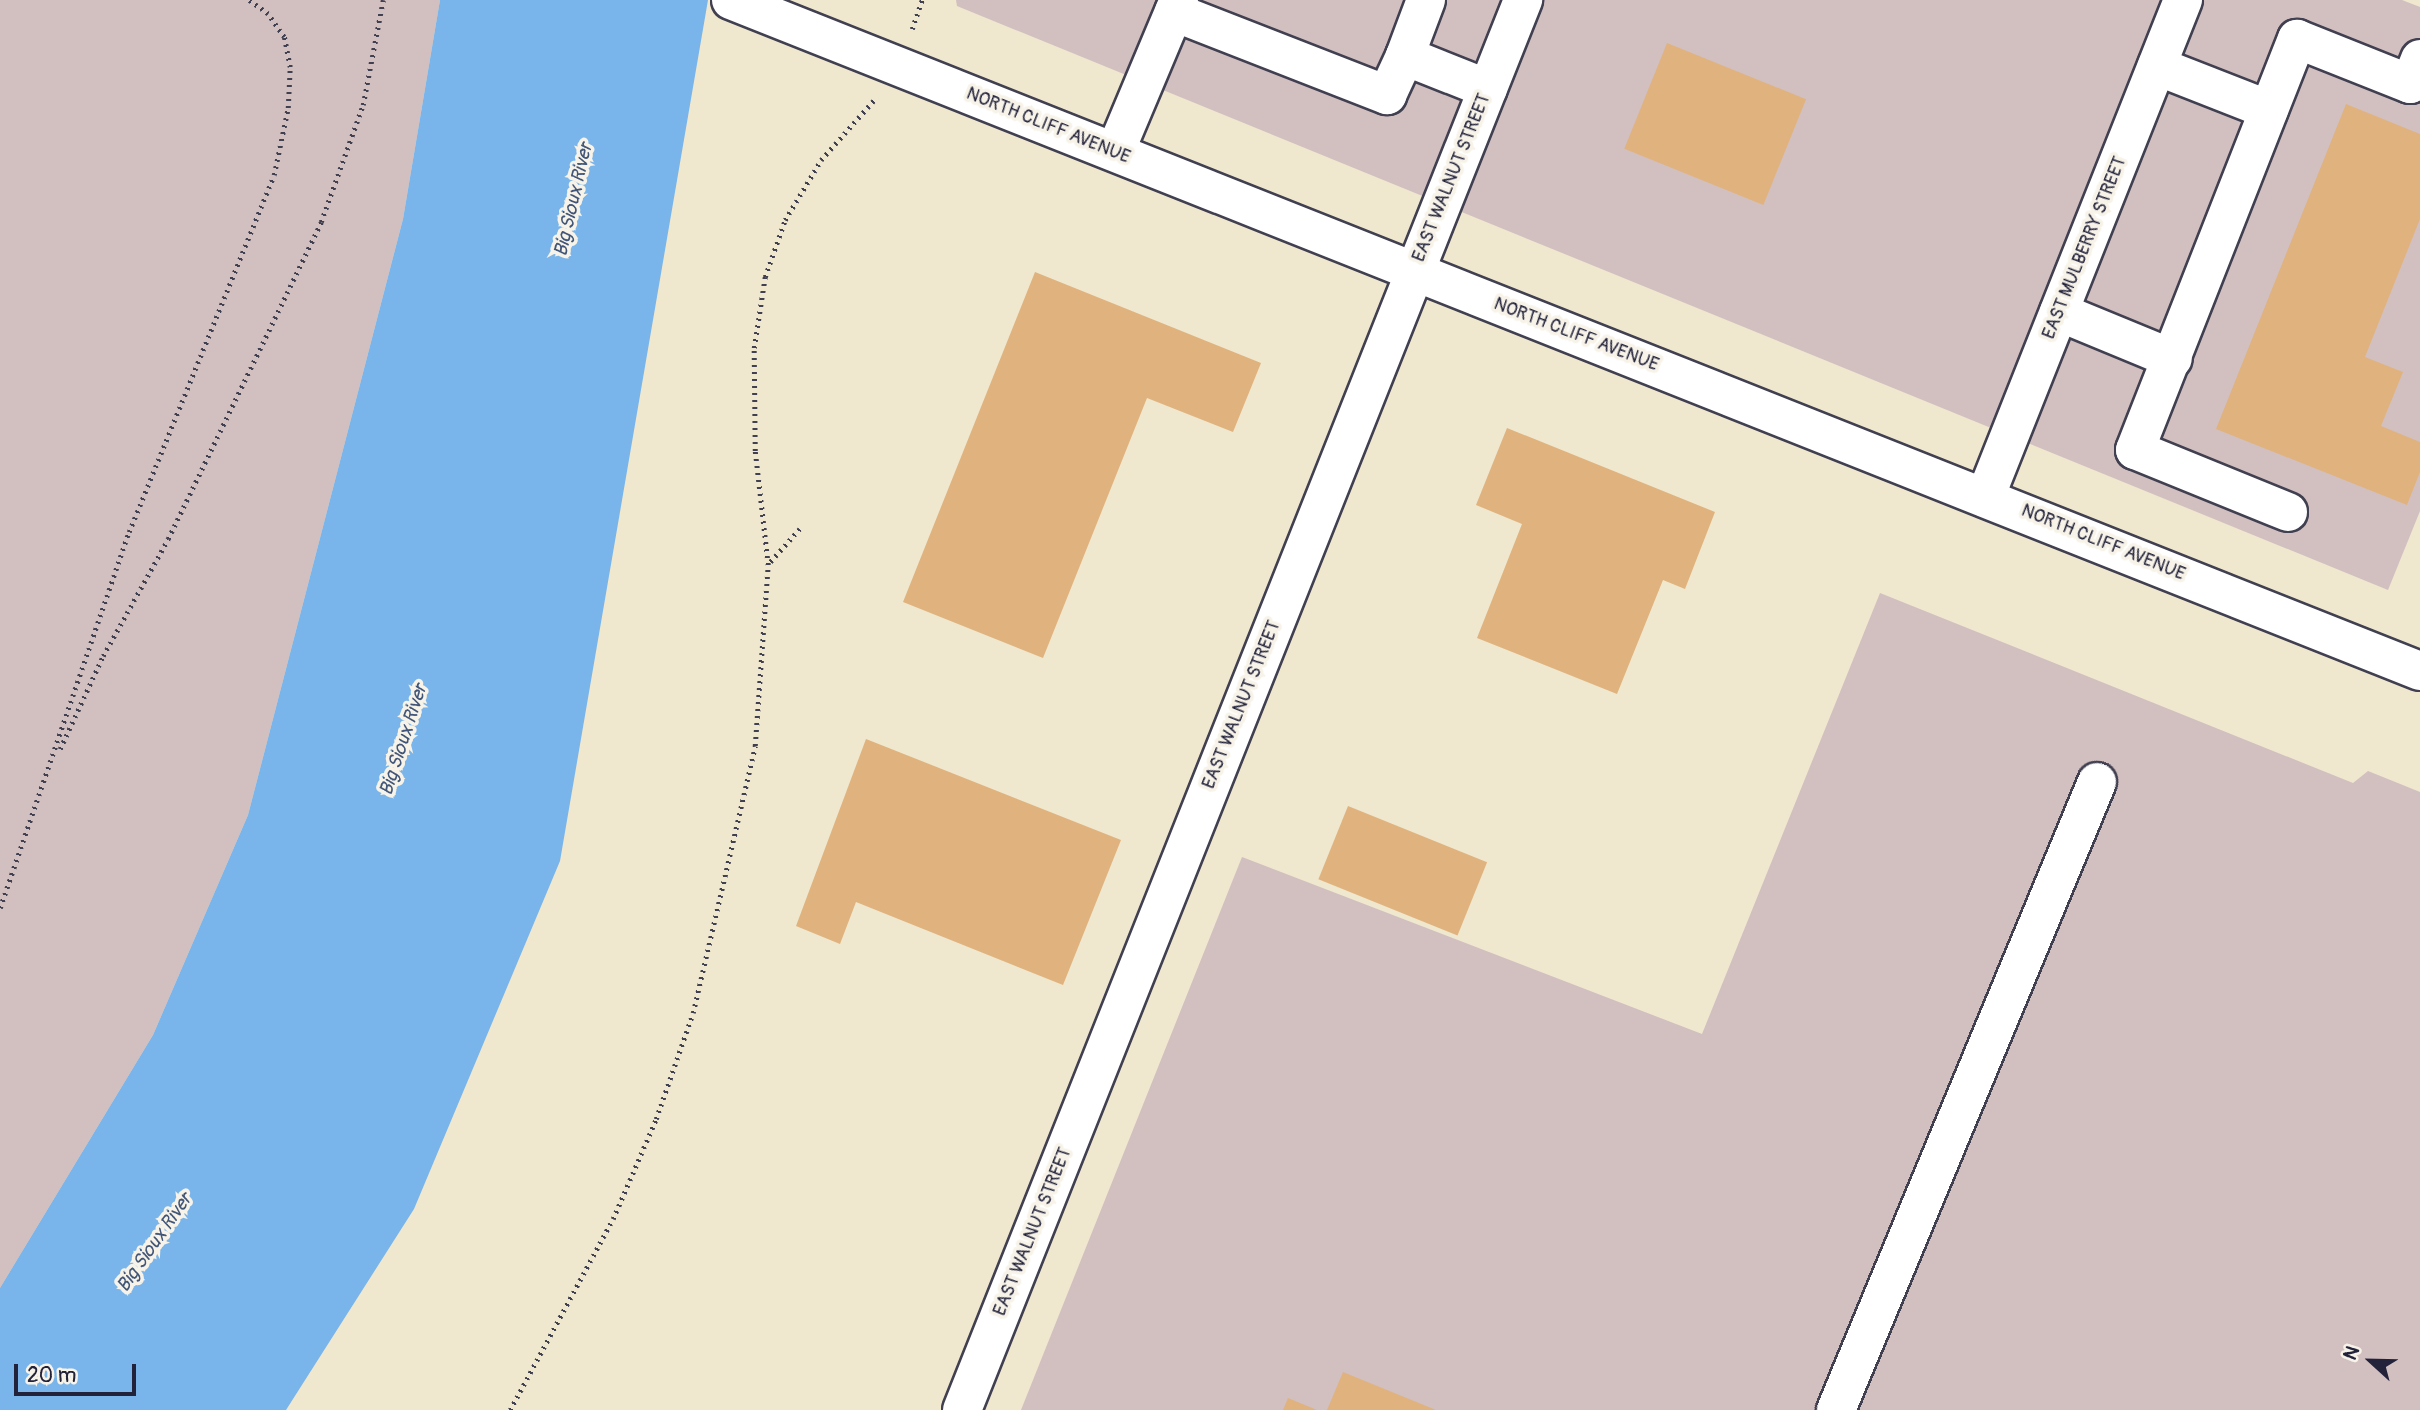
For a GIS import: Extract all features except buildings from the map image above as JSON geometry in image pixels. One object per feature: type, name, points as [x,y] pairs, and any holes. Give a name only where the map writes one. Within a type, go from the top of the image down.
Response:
[{"type":"street","name":"NORTH CLIFF AVENUE","points":[[731,0],[1986,495],[2420,671]]},
{"type":"street","points":[[1115,152],[1177,6],[1387,95],[1426,0]]},
{"type":"street","name":"EAST WALNUT STREET","points":[[962,1410],[1523,0]]},
{"type":"street","name":"EAST MULBERRY STREET","points":[[1986,495],[2183,0]]},
{"type":"street","points":[[2288,512],[2135,450],[2297,39],[2410,84],[2420,59]]},
{"type":"street","points":[[1405,56],[1488,89]]},
{"type":"street","points":[[2157,66],[2269,110]]},
{"type":"street","points":[[2059,312],[2173,359]]},
{"type":"street","points":[[1836,1410],[2097,782]]},
{"type":"path","points":[[0,908],[52,766],[129,532],[274,175],[288,108],[290,67],[284,37],[268,14],[249,0]]},
{"type":"path","points":[[52,766],[321,222],[363,105],[383,0]]},
{"type":"path","points":[[510,1410],[613,1219],[656,1119],[693,1013],[755,746],[768,565],[754,438],[754,348],[765,277],[785,220],[821,160],[860,118],[898,66],[922,0]]},
{"type":"path","points":[[768,565],[800,529]]},
{"type":"shaded area","points":[[0,0],[440,0],[403,219],[248,815],[153,1035],[0,1288]]},
{"type":"shaded area","points":[[956,0],[2402,0],[2420,7],[2420,511],[2388,590],[957,6]]},
{"type":"shaded area","points":[[1880,593],[2353,783],[2368,771],[2420,792],[2420,1410],[1021,1410],[1242,857],[1702,1034]]},
{"type":"water","name":"Big Sioux River","points":[[440,0],[708,0],[560,861],[414,1209],[286,1410],[0,1410],[0,1288],[153,1035],[248,815],[403,219]]}]
